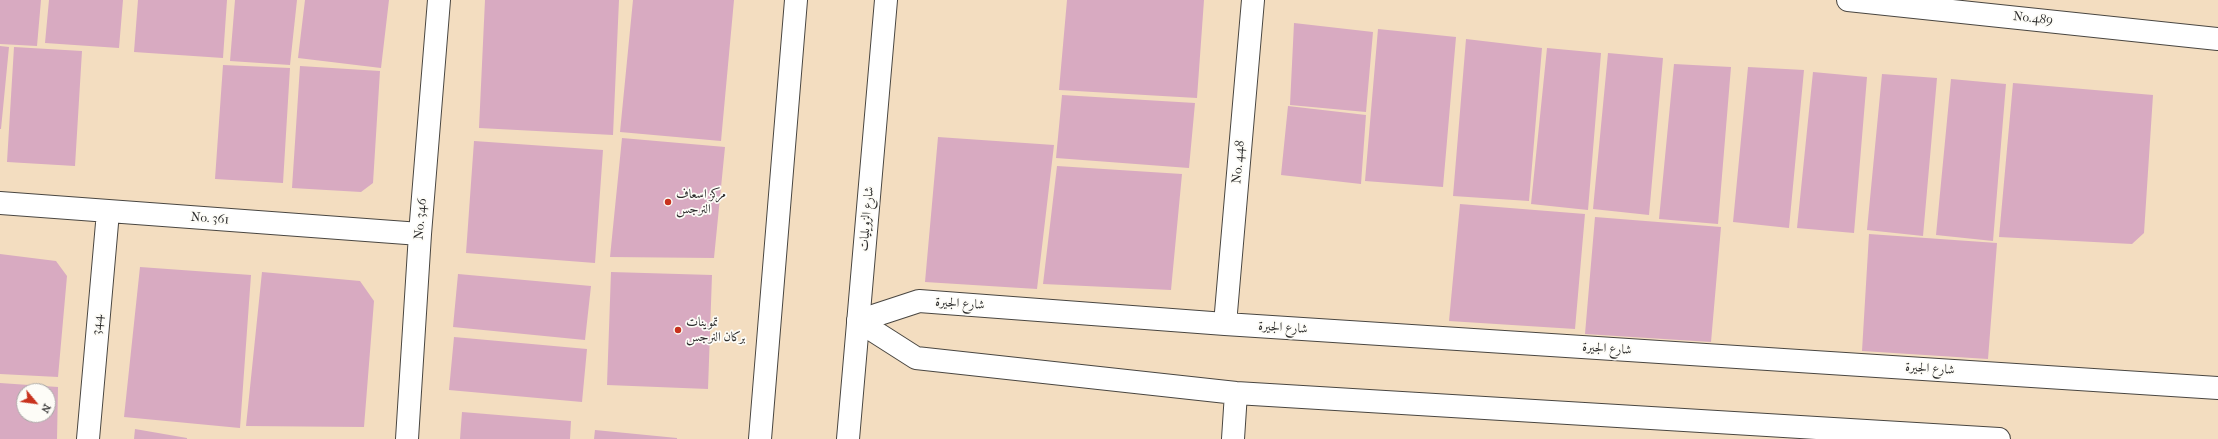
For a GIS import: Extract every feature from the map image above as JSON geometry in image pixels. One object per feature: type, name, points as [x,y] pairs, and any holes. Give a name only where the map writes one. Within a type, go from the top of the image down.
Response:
[{"type":"street","name":"No. 346","points":[[407,439],[420,234],[440,0]]},
{"type":"street","points":[[760,439],[796,0]]},
{"type":"street","name":"شارع الزويليات","points":[[848,439],[886,0]]},
{"type":"street","name":"No. 448","points":[[1225,324],[1252,0]]},
{"type":"street","name":"No.489","points":[[1856,0],[2218,39]]},
{"type":"street","name":"No. 361","points":[[0,203],[420,234]]},
{"type":"street","name":"344","points":[[88,439],[108,212]]},
{"type":"street","name":"شارع الجيرة","points":[[858,322],[919,301],[1225,324],[2218,388]]},
{"type":"street","points":[[858,322],[916,358],[1236,393],[1999,439]]},
{"type":"street","points":[[1233,439],[1236,393]]},
{"type":"building","points":[[0,0],[41,0],[37,46],[0,44]]},
{"type":"building","points":[[49,0],[123,0],[119,48],[45,43]]},
{"type":"building","points":[[138,0],[227,0],[223,58],[134,52]]},
{"type":"building","points":[[235,0],[297,0],[290,65],[230,61]]},
{"type":"building","points":[[305,0],[389,0],[381,68],[298,58]]},
{"type":"building","points":[[485,0],[619,0],[613,135],[479,128]]},
{"type":"building","points":[[633,0],[734,0],[721,141],[620,132]]},
{"type":"building","points":[[1067,0],[1204,0],[1197,98],[1059,90]]},
{"type":"building","points":[[1294,23],[1373,32],[1366,112],[1290,105]]},
{"type":"building","points":[[1378,29],[1456,37],[1443,187],[1365,181]]},
{"type":"building","points":[[1466,39],[1542,48],[1529,201],[1453,196]]},
{"type":"building","points":[[0,46],[9,47],[1,129],[0,129]]},
{"type":"building","points":[[14,47],[82,51],[75,166],[7,162]]},
{"type":"building","points":[[1547,48],[1601,53],[1588,210],[1531,204]]},
{"type":"building","points":[[1608,53],[1663,58],[1649,215],[1593,209]]},
{"type":"building","points":[[1674,64],[1731,67],[1718,224],[1659,219]]},
{"type":"building","points":[[223,65],[290,68],[283,183],[215,179]]},
{"type":"building","points":[[300,66],[380,71],[373,183],[361,192],[292,188]]},
{"type":"building","points":[[1748,67],[1804,70],[1789,228],[1733,222]]},
{"type":"building","points":[[1813,72],[1867,77],[1854,233],[1797,228]]},
{"type":"building","points":[[1882,74],[1937,78],[1923,236],[1867,230]]},
{"type":"building","points":[[1951,79],[2006,84],[1993,241],[1936,235]]},
{"type":"building","points":[[2013,83],[2153,95],[2144,233],[2132,244],[1999,237]]},
{"type":"building","points":[[1062,95],[1195,103],[1189,168],[1056,158]]},
{"type":"building","points":[[1288,106],[1366,115],[1361,184],[1281,175]]},
{"type":"building","points":[[938,137],[1054,145],[1037,289],[925,282]]},
{"type":"building","name":"مركز اسعاف النرجس","points":[[622,138],[725,147],[714,258],[610,257]]},
{"type":"building","points":[[474,141],[603,150],[595,263],[466,253]]},
{"type":"building","points":[[1057,166],[1182,174],[1171,290],[1043,284]]},
{"type":"building","points":[[1460,204],[1585,214],[1575,329],[1449,321]]},
{"type":"building","points":[[1595,217],[1721,227],[1711,342],[1585,334]]},
{"type":"building","points":[[1869,234],[1997,243],[1988,359],[1862,351]]},
{"type":"building","points":[[0,254],[56,261],[67,276],[58,377],[0,374]]},
{"type":"building","points":[[140,267],[251,275],[240,428],[124,417]]},
{"type":"building","points":[[262,272],[360,281],[374,301],[364,427],[246,426]]},
{"type":"building","points":[[611,272],[712,275],[708,389],[607,385]]},
{"type":"building","points":[[458,274],[591,286],[585,340],[453,327]]},
{"type":"building","points":[[454,337],[587,349],[582,402],[449,390]]},
{"type":"building","points":[[0,383],[16,384],[16,423],[56,423],[56,387],[58,387],[57,439],[0,439]]},
{"type":"building","points":[[462,412],[571,421],[570,439],[460,439]]},
{"type":"building","points":[[135,429],[187,438],[187,439],[134,439]]},
{"type":"building","points":[[595,430],[677,438],[677,439],[594,439]]},
{"type":"place","name":"مركز اسعاف النرجس","points":[[668,202]]},
{"type":"place","name":"تموينات بركان النرجس","points":[[678,330]]}]
